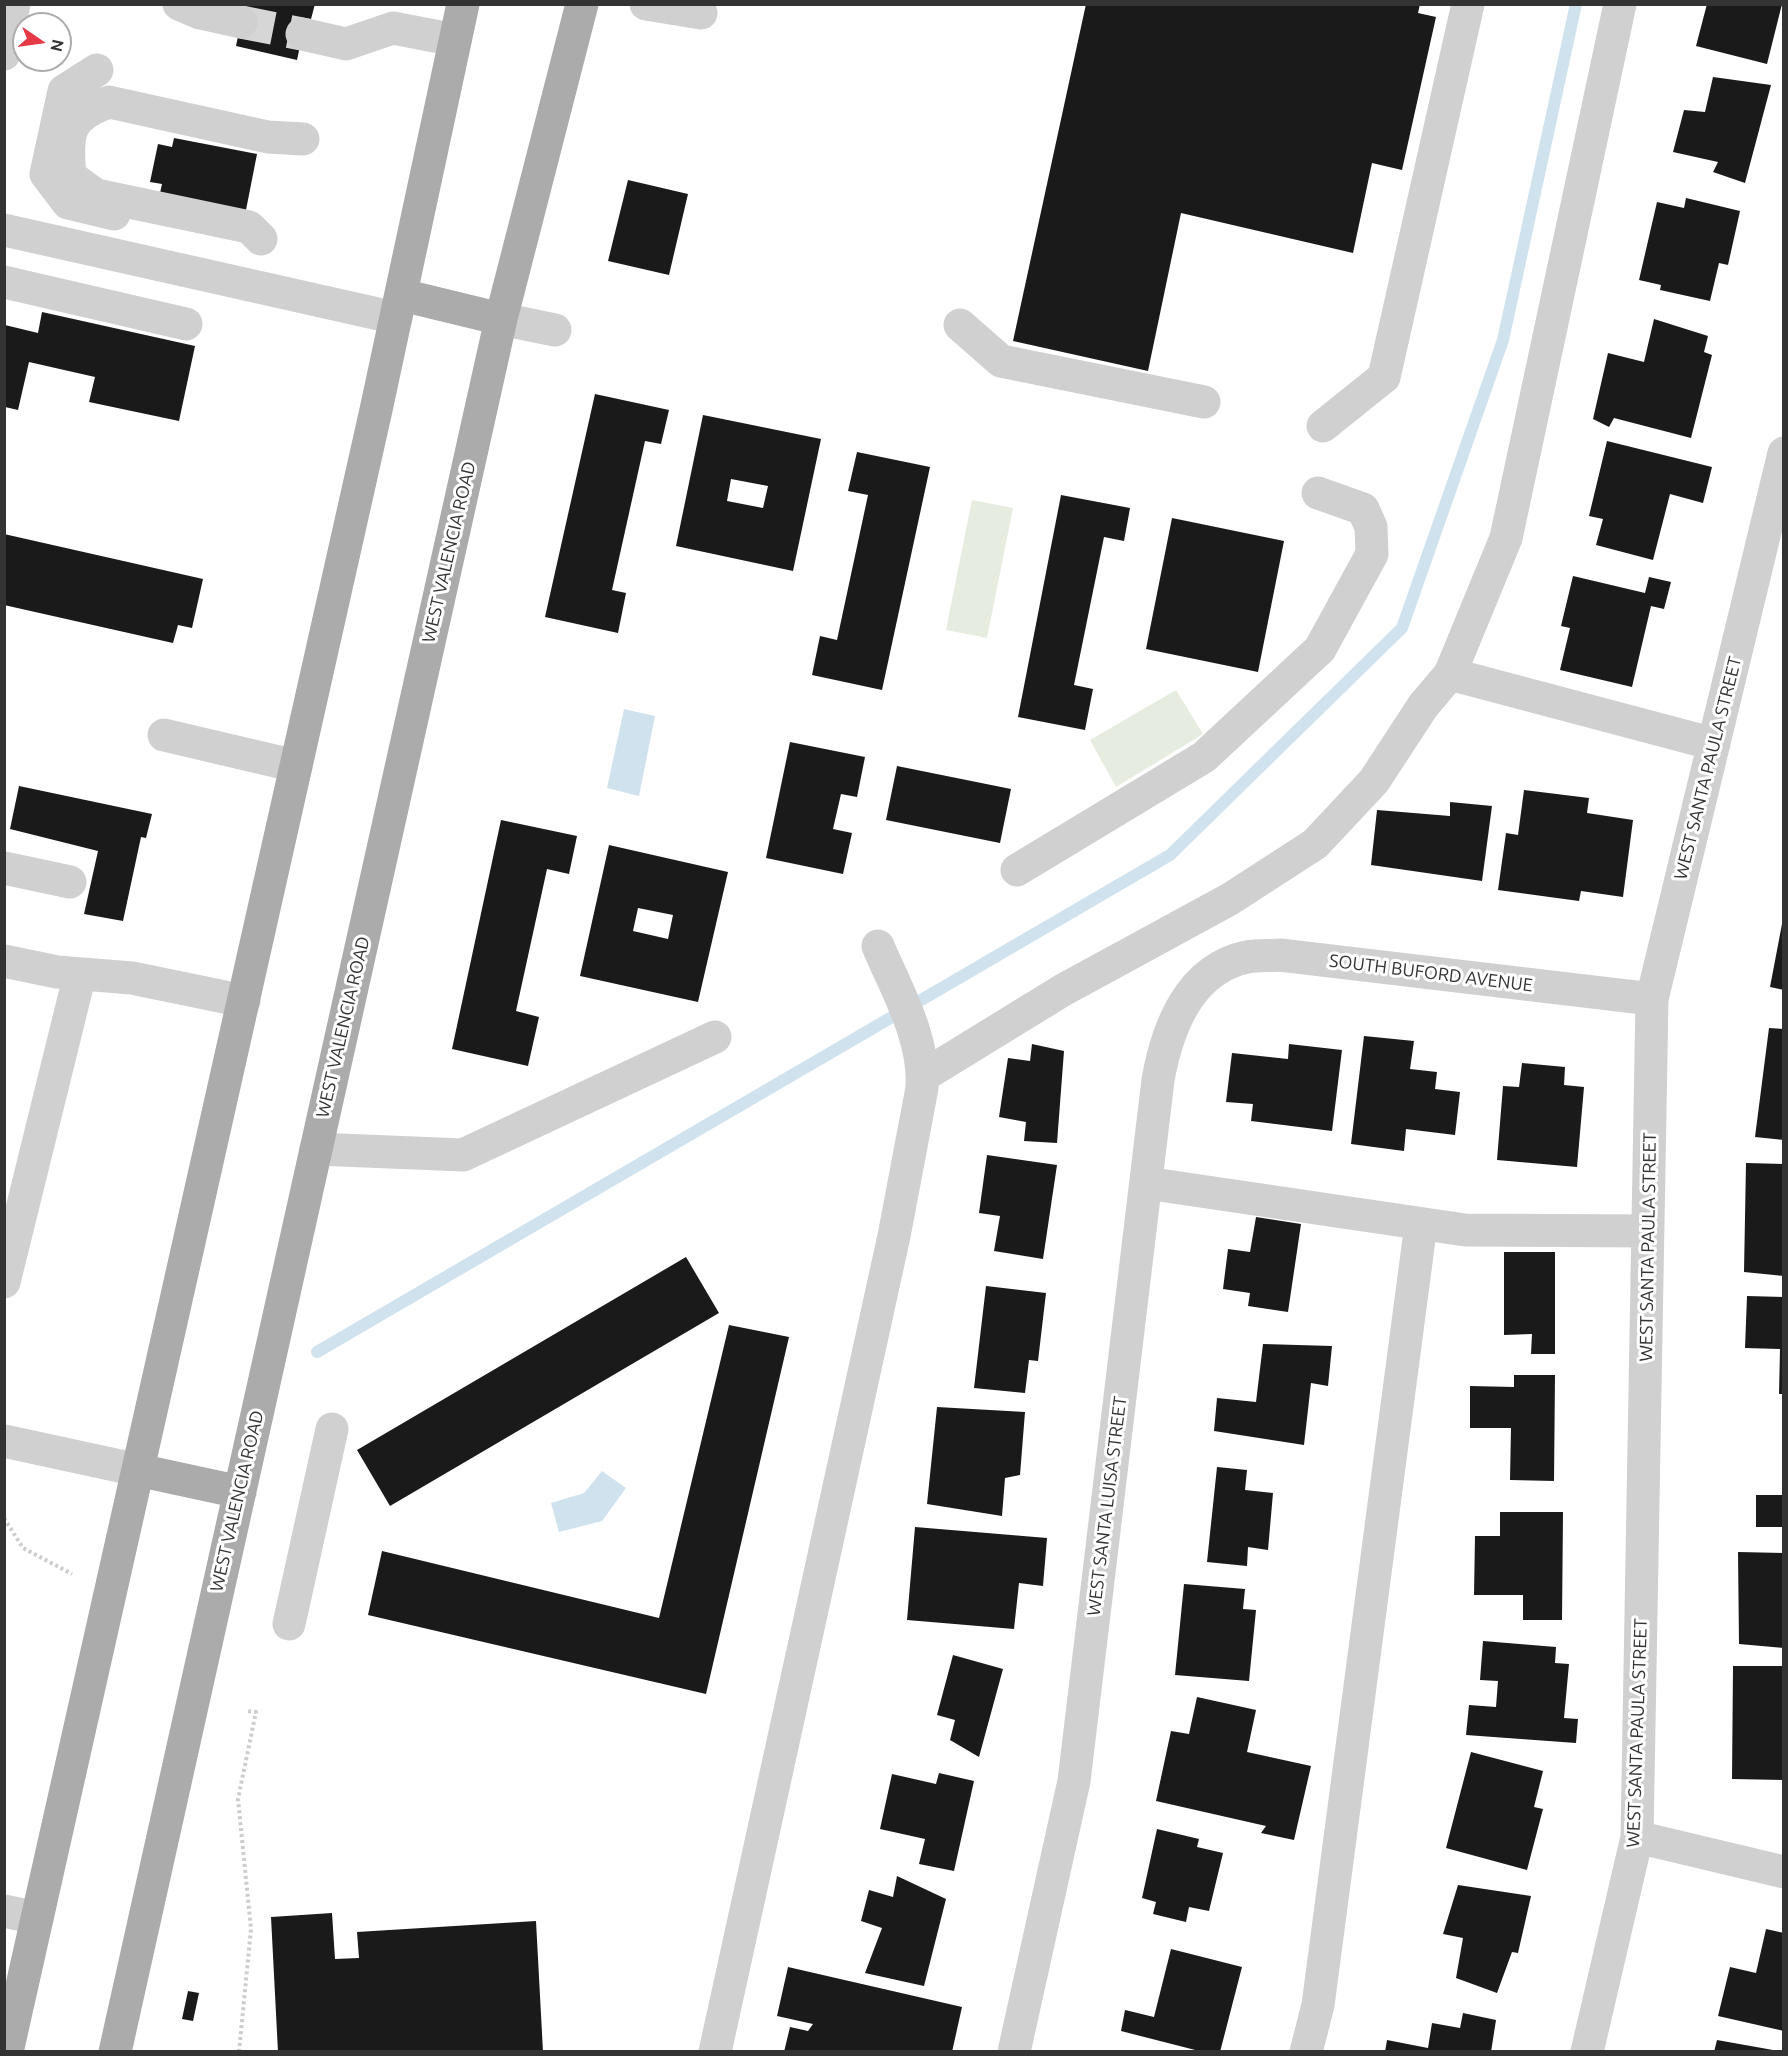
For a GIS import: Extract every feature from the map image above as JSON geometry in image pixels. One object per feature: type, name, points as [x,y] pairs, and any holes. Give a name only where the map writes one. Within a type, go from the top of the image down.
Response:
[{"type":"main road","name":"WEST VALENCIA ROAD","points":[[115,2052],[501,319],[582,4]]},
{"type":"main road","points":[[7,2052],[399,306],[455,39],[459,5]]},
{"type":"main road","points":[[399,306],[501,319]]},
{"type":"main road","points":[[138,1470],[240,1492]]},
{"type":"street","points":[[4,54],[14,4]]},
{"type":"street","points":[[179,4],[200,13],[241,22]]},
{"type":"street","points":[[646,4],[701,13]]},
{"type":"street","points":[[1323,426],[1384,377],[1468,4]]},
{"type":"street","points":[[923,1076],[1062,990],[1230,899],[1315,844],[1374,781],[1423,706],[1450,674],[1506,538],[1620,4]]},
{"type":"street","points":[[302,34],[346,44],[393,27],[455,39]]},
{"type":"street","points":[[97,70],[64,91],[46,174],[68,203],[236,243],[263,239],[249,228],[96,195],[70,176],[67,148],[73,126],[85,110],[109,102],[268,137],[303,139]]},
{"type":"street","points":[[4,230],[399,306]]},
{"type":"street","points":[[4,282],[186,324]]},
{"type":"street","points":[[501,319],[555,330]]},
{"type":"street","points":[[960,325],[1001,361],[1204,402]]},
{"type":"street","name":"WEST SANTA PAULA STREET","points":[[1587,2052],[1637,1837],[1652,999],[1784,453]]},
{"type":"street","points":[[1017,870],[1204,757],[1320,649],[1372,554],[1371,527],[1363,509],[1318,493]]},
{"type":"street","points":[[1450,674],[1714,744]]},
{"type":"street","points":[[164,735],[296,766]]},
{"type":"street","points":[[4,868],[70,882]]},
{"type":"street","points":[[715,2052],[894,1236],[923,1076],[923,1063],[912,1024],[878,946]]},
{"type":"street","name":"SOUTH BUFORD AVENUE","points":[[1212,972],[1248,957],[1280,955],[1652,999]]},
{"type":"street","points":[[4,961],[80,974],[132,978],[244,1001]]},
{"type":"street","name":"WEST SANTA LUISA STREET","points":[[1014,2052],[1074,1781],[1158,1080],[1170,1027],[1188,998],[1212,972]]},
{"type":"street","points":[[4,1282],[80,974]]},
{"type":"street","points":[[316,1149],[463,1155],[715,1037]]},
{"type":"street","points":[[1146,1183],[1465,1230],[1648,1231]]},
{"type":"street","points":[[1306,2052],[1318,2005],[1421,1224]]},
{"type":"street","points":[[289,1624],[332,1429]]},
{"type":"street","points":[[4,1441],[138,1470]]},
{"type":"street","points":[[1637,1837],[1784,1872]]},
{"type":"street","points":[[4,1911],[38,1918]]},
{"type":"path","points":[[4,1518],[23,1548],[72,1574]]},
{"type":"path","points":[[239,2052],[250,1929],[238,1798],[255,1712],[245,1711]]},
{"type":"shaded area","points":[[972,500],[1013,508],[987,638],[946,630]]},
{"type":"shaded area","points":[[1176,690],[1203,734],[1116,787],[1090,740]]},
{"type":"water","points":[[624,709],[655,716],[639,796],[607,788]]},
{"type":"water","points":[[602,1471],[626,1488],[602,1521],[559,1532],[551,1503],[584,1493]]},
{"type":"building","points":[[239,4],[315,4],[311,19],[306,18],[297,60],[236,46],[244,7]]},
{"type":"building","points":[[1086,4],[1420,4],[1418,13],[1436,17],[1402,170],[1372,163],[1353,253],[1181,213],[1148,371],[1013,341]]},
{"type":"building","points":[[1707,4],[1782,4],[1767,64],[1696,46]]},
{"type":"building","points":[[1713,77],[1771,85],[1745,183],[1713,172],[1718,162],[1673,152],[1684,110],[1705,112]]},
{"type":"building","points":[[174,138],[257,154],[246,210],[160,193],[162,184],[150,182],[158,144],[172,147]]},
{"type":"building","points":[[628,180],[688,194],[669,275],[608,261]]},
{"type":"building","points":[[1686,198],[1740,211],[1728,265],[1719,263],[1710,301],[1660,290],[1661,285],[1639,280],[1657,202],[1684,208]]},
{"type":"building","points":[[42,312],[195,346],[179,421],[89,402],[95,377],[29,362],[18,410],[5,407],[5,325],[38,333]]},
{"type":"building","points":[[1654,319],[1708,336],[1704,352],[1712,355],[1691,438],[1614,418],[1609,427],[1593,419],[1608,353],[1644,362]]},
{"type":"building","points":[[595,394],[669,410],[661,444],[645,441],[612,590],[626,593],[618,633],[545,617]]},
{"type":"building","points":[[703,415],[821,439],[793,571],[676,546]],"holes":[[[731,479],[768,486],[763,508],[727,501]]]},
{"type":"building","points":[[1607,441],[1712,467],[1703,503],[1670,494],[1653,560],[1596,545],[1603,519],[1589,516]]},
{"type":"building","points":[[857,452],[930,467],[882,690],[812,675],[820,636],[837,640],[868,495],[848,491]]},
{"type":"building","points":[[1061,495],[1130,508],[1124,541],[1104,537],[1074,685],[1093,689],[1085,730],[1018,717]]},
{"type":"building","points":[[1172,518],[1284,541],[1258,672],[1146,649]]},
{"type":"building","points":[[4,534],[203,579],[192,628],[178,625],[173,643],[4,605]]},
{"type":"building","points":[[1573,576],[1645,593],[1649,577],[1671,582],[1664,609],[1651,606],[1632,687],[1560,670],[1570,628],[1561,626]]},
{"type":"building","points":[[790,742],[865,757],[857,797],[841,794],[833,829],[852,833],[843,874],[766,858]]},
{"type":"building","points":[[897,766],[1011,789],[1000,843],[886,820]]},
{"type":"building","points":[[19,786],[152,814],[146,838],[141,837],[123,921],[84,914],[98,851],[10,829]]},
{"type":"building","points":[[1524,790],[1589,798],[1587,813],[1633,820],[1623,897],[1581,891],[1579,901],[1498,890],[1506,833],[1518,835]]},
{"type":"building","points":[[1450,802],[1492,806],[1482,881],[1371,865],[1377,810],[1450,816]]},
{"type":"building","points":[[501,820],[577,836],[569,874],[547,869],[516,1011],[539,1017],[528,1066],[452,1049]]},
{"type":"building","points":[[609,845],[728,872],[698,1002],[580,976]],"holes":[[[638,908],[673,915],[668,939],[633,931]]]},
{"type":"building","points":[[1782,924],[1784,924],[1784,990],[1770,987]]},
{"type":"building","points":[[1769,1028],[1784,1029],[1784,1140],[1755,1137]]},
{"type":"building","points":[[1364,1036],[1414,1041],[1410,1069],[1437,1072],[1435,1089],[1460,1092],[1455,1135],[1406,1129],[1404,1151],[1351,1144]]},
{"type":"building","points":[[1032,1044],[1064,1051],[1057,1143],[1024,1141],[1026,1122],[999,1117],[1008,1058],[1030,1061]]},
{"type":"building","points":[[1289,1044],[1342,1050],[1332,1131],[1251,1121],[1253,1104],[1226,1102],[1232,1053],[1288,1059]]},
{"type":"building","points":[[1522,1063],[1565,1067],[1564,1085],[1584,1087],[1577,1167],[1497,1160],[1503,1086],[1519,1087]]},
{"type":"building","points":[[987,1155],[1057,1165],[1043,1259],[994,1251],[1000,1216],[979,1213]]},
{"type":"building","points":[[1746,1163],[1784,1164],[1784,1276],[1744,1272]]},
{"type":"building","points":[[1256,1217],[1301,1224],[1288,1312],[1248,1306],[1250,1293],[1223,1289],[1228,1249],[1250,1252]]},
{"type":"building","points":[[1504,1252],[1555,1252],[1555,1354],[1531,1354],[1532,1334],[1504,1335]]},
{"type":"building","points":[[686,1257],[719,1313],[390,1506],[357,1450]]},
{"type":"building","points":[[986,1286],[1046,1293],[1038,1361],[1029,1360],[1025,1393],[974,1388]]},
{"type":"building","points":[[1747,1296],[1784,1297],[1784,1394],[1779,1394],[1780,1349],[1745,1348]]},
{"type":"building","points":[[729,1325],[789,1337],[706,1694],[368,1615],[382,1551],[659,1618]]},
{"type":"building","points":[[1263,1344],[1332,1346],[1328,1386],[1311,1383],[1304,1445],[1214,1431],[1217,1398],[1256,1402]]},
{"type":"building","points":[[1514,1375],[1555,1375],[1554,1481],[1510,1480],[1511,1428],[1470,1428],[1470,1386],[1514,1387]]},
{"type":"building","points":[[937,1407],[1025,1412],[1020,1475],[1005,1478],[1002,1516],[927,1504]]},
{"type":"building","points":[[1217,1467],[1247,1470],[1245,1490],[1273,1493],[1268,1550],[1248,1547],[1247,1566],[1207,1562]]},
{"type":"building","points":[[1756,1495],[1784,1495],[1784,1527],[1756,1527]]},
{"type":"building","points":[[1500,1512],[1563,1512],[1562,1620],[1523,1620],[1523,1595],[1474,1595],[1475,1536],[1500,1536]]},
{"type":"building","points":[[915,1527],[1047,1538],[1043,1586],[1019,1583],[1014,1629],[907,1620]]},
{"type":"building","points":[[1738,1552],[1784,1553],[1784,1648],[1739,1644]]},
{"type":"building","points":[[1184,1584],[1245,1589],[1243,1609],[1256,1610],[1249,1681],[1175,1675]]},
{"type":"building","points":[[1483,1641],[1556,1647],[1555,1663],[1569,1664],[1564,1718],[1578,1719],[1576,1743],[1466,1735],[1469,1705],[1496,1707],[1498,1681],[1480,1680]]},
{"type":"building","points":[[953,1655],[1003,1669],[979,1757],[950,1740],[955,1720],[937,1715]]},
{"type":"building","points":[[1733,1666],[1784,1666],[1784,1780],[1732,1779]]},
{"type":"building","points":[[1197,1697],[1256,1710],[1247,1752],[1311,1766],[1294,1840],[1261,1833],[1266,1826],[1156,1801],[1171,1731],[1189,1734]]},
{"type":"building","points":[[1471,1752],[1543,1771],[1534,1807],[1543,1809],[1527,1870],[1446,1848]]},
{"type":"building","points":[[939,1773],[974,1781],[954,1871],[919,1864],[925,1839],[880,1829],[892,1774],[936,1784]]},
{"type":"building","points":[[1157,1829],[1199,1839],[1197,1847],[1223,1853],[1209,1911],[1189,1907],[1186,1922],[1153,1914],[1156,1902],[1142,1898]]},
{"type":"building","points":[[897,1876],[946,1899],[924,1986],[865,1973],[882,1928],[861,1921],[869,1890],[893,1897]]},
{"type":"building","points":[[1458,1885],[1531,1896],[1518,1953],[1512,1952],[1497,1993],[1456,1978],[1463,1938],[1443,1934]]},
{"type":"building","points":[[332,1913],[335,1959],[359,1958],[357,1932],[536,1921],[543,2052],[278,2052],[271,1917]]},
{"type":"building","points":[[1766,1929],[1784,1933],[1784,2031],[1718,2016],[1730,1967],[1756,1973]]},
{"type":"building","points":[[1171,1949],[1242,1967],[1220,2052],[1203,2052],[1121,2031],[1125,2010],[1154,2017]]},
{"type":"building","points":[[788,1967],[962,2007],[952,2052],[784,2052],[790,2027],[808,2031],[813,2024],[777,2016]]},
{"type":"building","points":[[188,1991],[199,1993],[193,2021],[182,2019]]},
{"type":"building","points":[[1463,2013],[1496,2020],[1491,2052],[1385,2052],[1387,2040],[1428,2048],[1432,2023],[1460,2028]]},
{"type":"building","points":[[1717,2040],[1773,2050],[1773,2052],[1714,2052]]},
{"type":"waterway","points":[[317,1352],[1170,855],[1402,628],[1503,340],[1576,4]]},
{"type":"tunnel","points":[[241,22],[302,34]]}]
